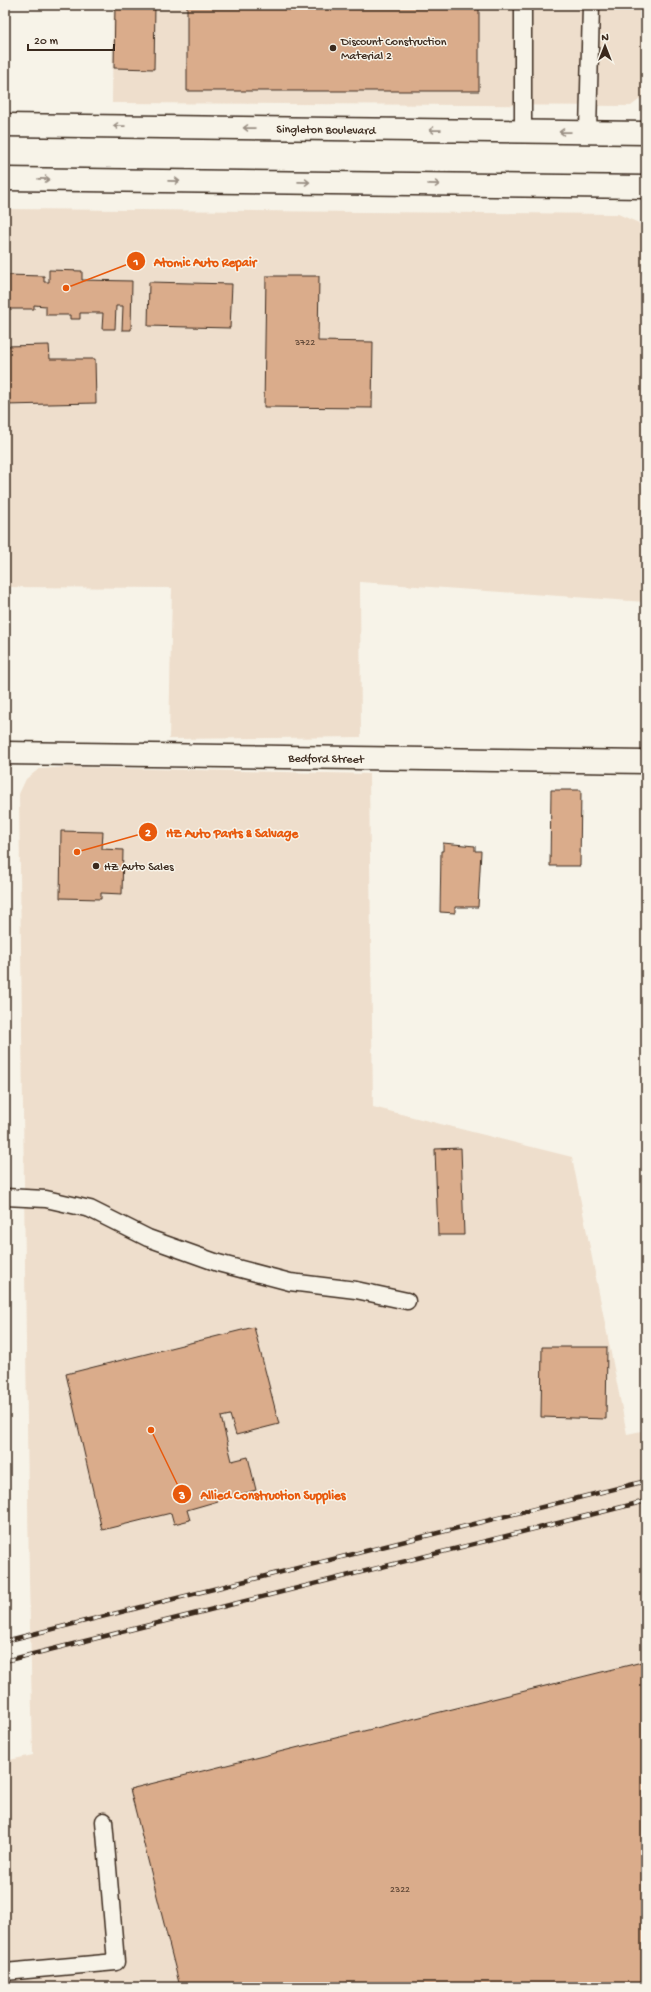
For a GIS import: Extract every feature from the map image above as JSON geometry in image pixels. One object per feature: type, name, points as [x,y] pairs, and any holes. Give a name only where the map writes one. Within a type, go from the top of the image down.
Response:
[{"type":"main road","name":"Singleton Boulevard","points":[[5,125],[646,133]]},
{"type":"main road","points":[[5,179],[646,186]]},
{"type":"main road","name":"Bedford Street","points":[[5,753],[646,762]]},
{"type":"lane","points":[[523,5],[523,131]]},
{"type":"lane","points":[[588,132],[591,5]]},
{"type":"lane","points":[[5,1197],[46,1200],[90,1209],[148,1238],[218,1263],[290,1282],[356,1290],[407,1301]]},
{"type":"lane","points":[[5,1972],[116,1962],[104,1821]]},
{"type":"shaded area","points":[[113,5],[646,5],[646,91],[644,96],[631,106],[112,103]]},
{"type":"shaded area","points":[[5,209],[618,214],[639,223],[646,237],[645,602],[360,582],[361,737],[169,739],[172,588],[6,587]]},
{"type":"shaded area","points":[[69,767],[369,774],[373,1107],[572,1157],[627,1434],[646,1430],[646,1987],[5,1987],[5,1761],[33,1755],[29,1580],[19,794],[26,779],[39,769]]},
{"type":"building","points":[[115,5],[155,5],[154,69],[114,68]]},
{"type":"building","name":"Discount Construction Material 2","points":[[187,5],[479,5],[479,91],[187,91]]},
{"type":"building","points":[[49,270],[82,271],[82,280],[132,281],[131,330],[122,330],[123,306],[116,306],[115,329],[102,329],[103,313],[80,313],[80,319],[70,319],[70,315],[46,315],[46,306],[34,305],[34,309],[6,309],[5,275],[44,276],[44,282],[49,282]]},
{"type":"building","points":[[266,276],[319,276],[318,341],[373,342],[372,408],[264,407]]},
{"type":"building","points":[[149,282],[232,284],[230,328],[148,326]]},
{"type":"building","points":[[49,345],[50,359],[95,359],[96,403],[5,405],[5,346]]},
{"type":"building","points":[[551,790],[581,790],[580,866],[550,866]]},
{"type":"building","points":[[61,831],[103,832],[102,849],[123,850],[122,894],[101,893],[101,899],[60,898]]},
{"type":"building","points":[[443,843],[475,846],[475,851],[481,851],[478,907],[455,907],[455,913],[440,912],[441,851],[443,851]]},
{"type":"building","points":[[461,1148],[464,1235],[438,1235],[435,1149]]},
{"type":"building","points":[[254,1327],[279,1424],[236,1435],[230,1415],[221,1417],[232,1461],[248,1457],[256,1490],[187,1510],[190,1520],[174,1524],[171,1513],[102,1530],[66,1374]]},
{"type":"building","points":[[542,1347],[607,1347],[606,1419],[541,1417]]},
{"type":"building","points":[[646,1661],[646,1987],[180,1987],[130,1789]]},
{"type":"railway","points":[[5,1641],[646,1481]]},
{"type":"railway","points":[[5,1661],[646,1501]]},
{"type":"place","name":"Discount Construction Material 2","points":[[333,48]]},
{"type":"place","name":"Atomic Auto Repair","points":[[66,288]]},
{"type":"place","name":"HZ Auto Parts & Salvage","points":[[77,852]]},
{"type":"place","name":"HZ Auto Sales","points":[[96,866]]},
{"type":"place","name":"Allied Construction Supplies","points":[[151,1430]]}]
